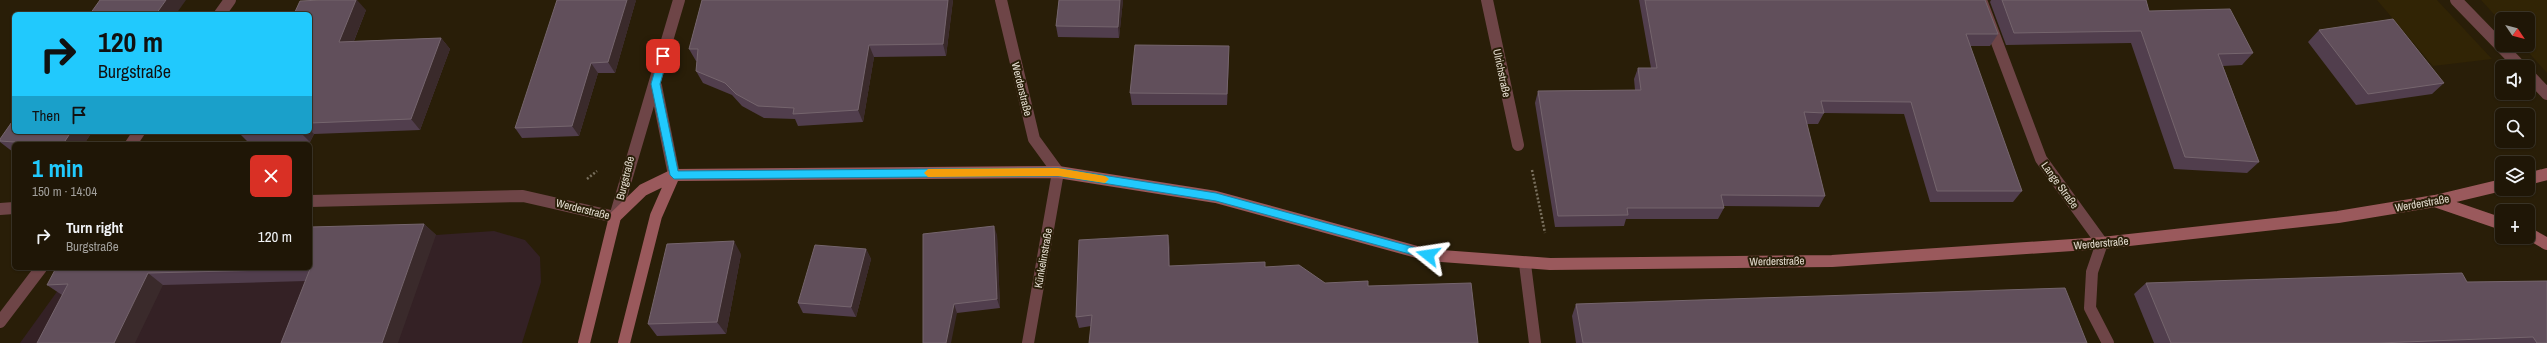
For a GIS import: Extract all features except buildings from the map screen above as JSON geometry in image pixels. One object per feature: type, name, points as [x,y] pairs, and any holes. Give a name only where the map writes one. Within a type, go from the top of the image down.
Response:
[{"type":"main road","name":"Werderstraße","points":[[615,217],[643,190],[674,175],[1058,172],[1216,197],[1428,255],[1525,264],[1832,261],[2102,244],[2338,217],[2435,201],[2495,187]]},
{"type":"main road","points":[[2535,177],[2547,174]]},
{"type":"main road","points":[[624,343],[656,216],[674,175]]},
{"type":"main road","points":[[2435,201],[2495,222]]},
{"type":"main road","name":"Burgstraße","points":[[584,343],[615,217]]},
{"type":"main road","points":[[2535,237],[2547,244]]},
{"type":"street","points":[[221,12],[230,0]]},
{"type":"street","name":"Burgstraße","points":[[615,217],[632,152],[656,84],[679,0]]},
{"type":"street","name":"Werderstraße","points":[[1001,0],[1034,139],[1058,172]]},
{"type":"street","name":"Ulrichstraße","points":[[1487,0],[1518,145]]},
{"type":"street","name":"Lange Straße","points":[[1981,0],[2041,159],[2102,244]]},
{"type":"street","points":[[2456,0],[2514,60]]},
{"type":"street","points":[[2535,81],[2547,94]]},
{"type":"street","name":"Burgstraße","points":[[656,84],[674,175]]},
{"type":"street","name":"Künkelinstraße","points":[[1028,343],[1058,172]]},
{"type":"street","name":"Werderstraße","points":[[312,200],[523,196],[615,217]]},
{"type":"street","points":[[0,209],[12,208]]},
{"type":"street","points":[[2102,244],[2092,272],[2090,308],[2108,343]]},
{"type":"street","points":[[1525,264],[1535,343]]},
{"type":"street","points":[[0,322],[39,270]]},
{"type":"path","points":[[1518,145],[1534,172],[1550,264]]},
{"type":"shaded area","points":[[2377,0],[2437,0],[2492,59],[2433,66]]},
{"type":"shaded area","points":[[2481,0],[2547,0],[2547,73],[2528,52],[2535,52],[2535,12],[2495,12],[2495,15]]},
{"type":"shaded area","points":[[494,231],[525,240],[540,257],[541,282],[522,343],[20,343],[73,270],[312,270],[312,267],[436,235]]},
{"type":"slow traffic","points":[[928,173],[1058,172],[1105,179]]},
{"type":"route","points":[[663,56],[656,84],[674,175],[1058,172],[1216,197],[1428,255]]}]
